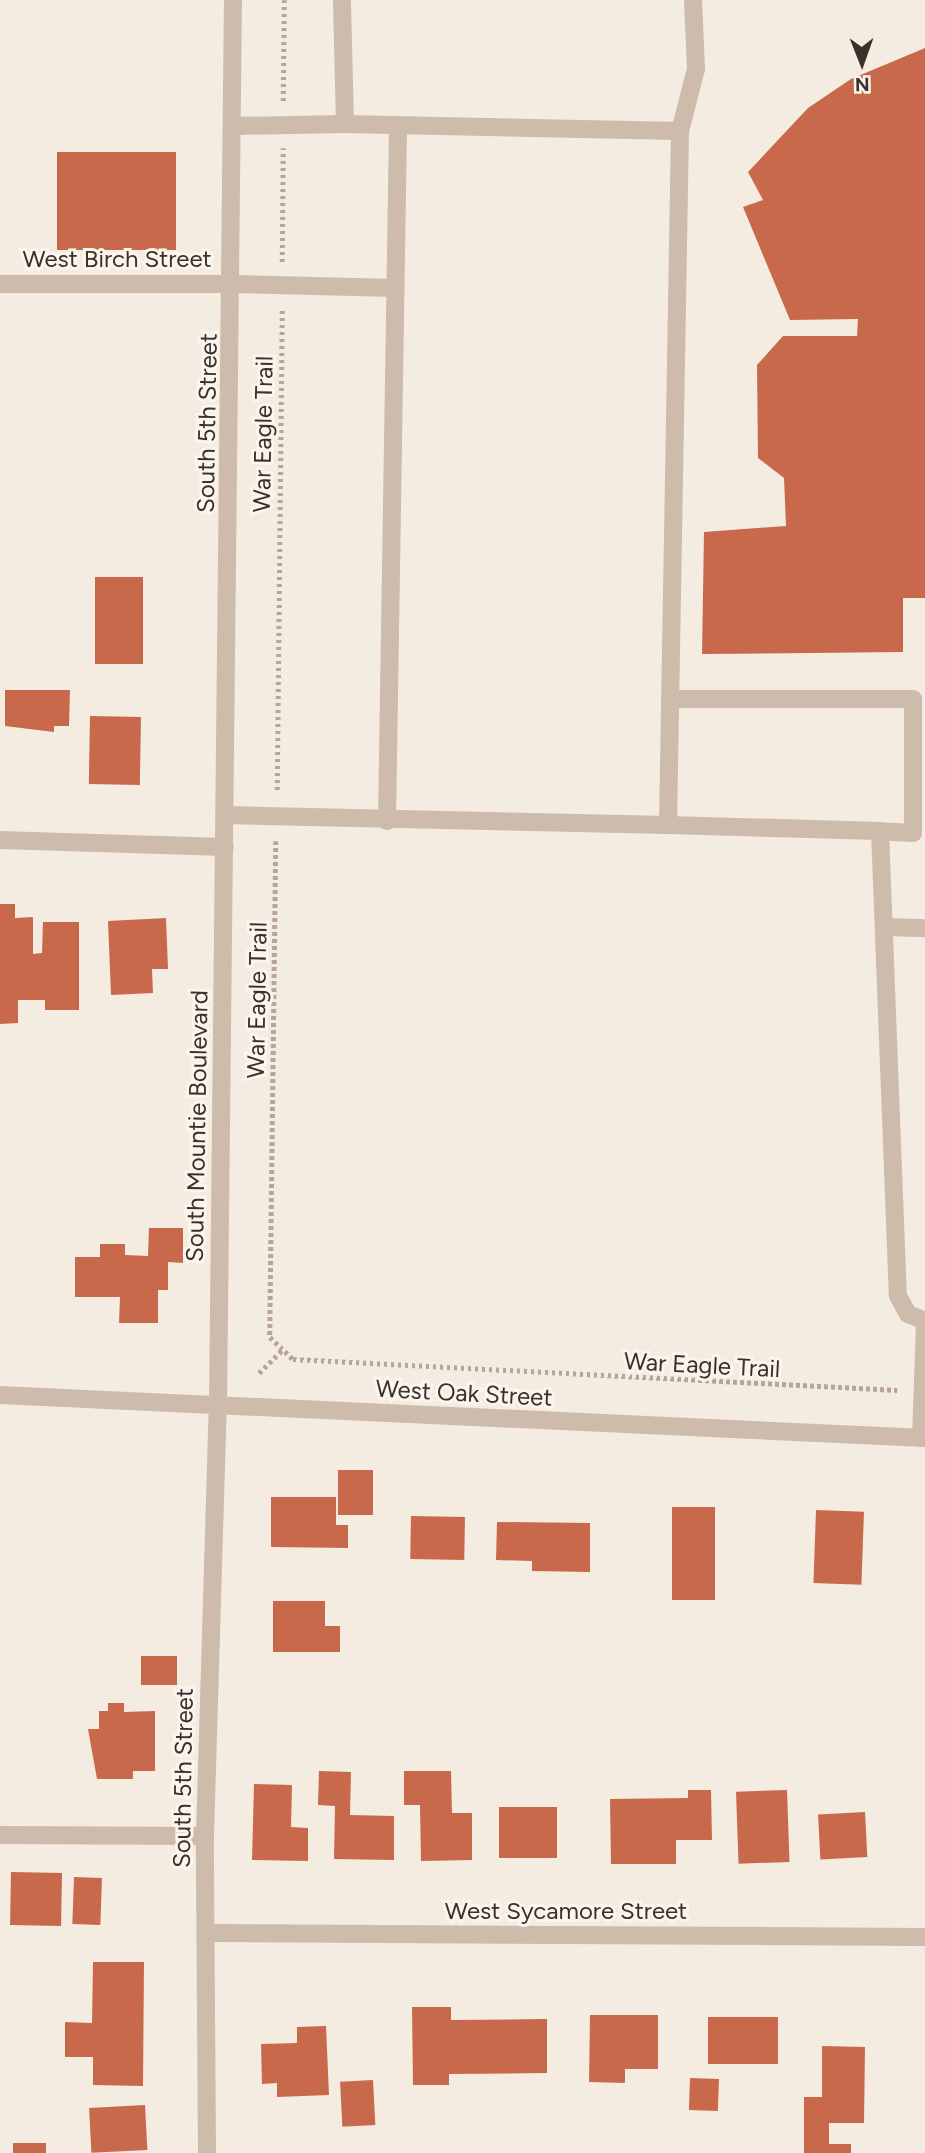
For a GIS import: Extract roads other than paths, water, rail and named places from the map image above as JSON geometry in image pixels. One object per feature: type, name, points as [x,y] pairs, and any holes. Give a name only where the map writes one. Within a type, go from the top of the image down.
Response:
[{"type":"street","name":"South 5th Street","points":[[225,847],[234,284],[233,0]]},
{"type":"street","points":[[342,0],[345,124]]},
{"type":"street","points":[[668,825],[680,131],[696,69],[693,0]]},
{"type":"street","points":[[233,126],[345,124],[680,131]]},
{"type":"street","points":[[387,821],[398,126]]},
{"type":"street","name":"West Birch Street","points":[[0,284],[234,284],[395,288]]},
{"type":"street","points":[[225,815],[277,819],[668,825],[912,833],[913,699],[670,699]]},
{"type":"street","points":[[880,831],[887,926],[898,1296],[908,1314],[925,1321],[923,1438]]},
{"type":"street","points":[[0,841],[225,847]]},
{"type":"street","name":"South Mountie Boulevard","points":[[218,1405],[225,847]]},
{"type":"street","points":[[887,926],[925,928]]},
{"type":"street","name":"West Oak Street","points":[[0,1395],[923,1438]]},
{"type":"street","name":"South 5th Street","points":[[207,2153],[205,1836],[218,1405]]},
{"type":"street","points":[[0,1835],[205,1836]]},
{"type":"street","name":"West Sycamore Street","points":[[206,1933],[925,1937]]}]
